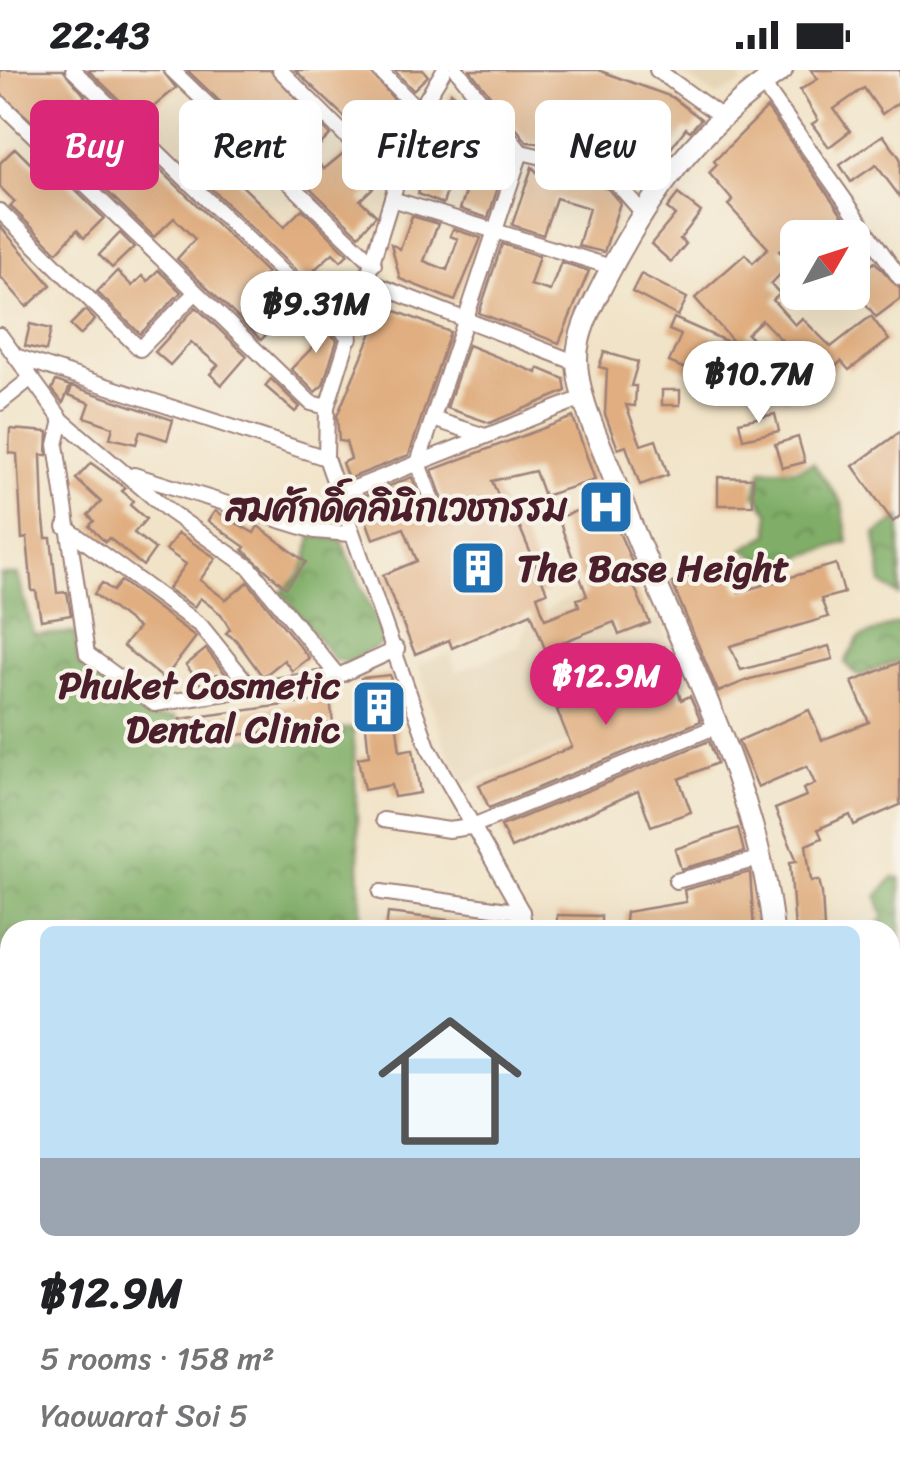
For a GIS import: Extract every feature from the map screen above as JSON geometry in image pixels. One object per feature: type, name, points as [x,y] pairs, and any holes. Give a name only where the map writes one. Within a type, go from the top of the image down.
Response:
[{"type":"main road","points":[[772,920],[762,858],[715,727],[585,398],[577,363],[588,315],[642,212],[680,160],[722,117],[782,70]]},
{"type":"street","points":[[73,70],[350,338]]},
{"type":"street","points":[[172,70],[374,264]]},
{"type":"street","points":[[280,70],[394,192],[611,268]]},
{"type":"street","points":[[380,70],[409,100]]},
{"type":"street","points":[[426,100],[444,70]]},
{"type":"street","points":[[457,70],[520,152],[608,172],[642,212]]},
{"type":"street","points":[[657,70],[722,117]]},
{"type":"street","points":[[762,83],[900,278]]},
{"type":"street","points":[[0,103],[194,294],[311,403],[327,408]]},
{"type":"street","points":[[435,509],[418,463],[498,230],[520,152]]},
{"type":"street","points":[[394,192],[327,408],[326,458],[350,534],[397,649],[428,748],[524,920]]},
{"type":"street","points":[[0,212],[140,349],[194,294]]},
{"type":"street","points":[[368,282],[577,363]]},
{"type":"street","points":[[0,335],[62,420],[169,510],[250,568],[338,676]]},
{"type":"street","points":[[18,357],[326,458]]},
{"type":"street","points":[[0,402],[30,379]]},
{"type":"street","points":[[337,494],[585,398]]},
{"type":"street","points":[[433,419],[485,436]]},
{"type":"street","points":[[62,420],[56,445],[87,654],[155,704],[338,676],[397,649]]},
{"type":"street","points":[[129,474],[315,531],[350,534]]},
{"type":"street","points":[[66,527],[201,626],[252,688]]},
{"type":"street","points":[[383,820],[449,830],[470,826],[715,727]]},
{"type":"street","points":[[676,880],[762,858]]},
{"type":"street","points":[[381,892],[522,912]]},
{"type":"shaded area","points":[[678,70],[739,70],[741,84],[717,96]]},
{"type":"shaded area","points":[[598,590],[614,634],[659,620],[668,641],[627,660],[645,712],[464,784],[445,745],[418,665],[451,653],[456,672],[520,646],[528,621],[560,602]]},
{"type":"green space","points":[[813,463],[842,503],[848,542],[771,566],[743,549],[769,534],[769,512],[755,494],[762,469],[796,469]]},
{"type":"green space","points":[[900,518],[900,596],[882,584],[875,534]]},
{"type":"green space","points":[[311,536],[341,540],[386,642],[348,662],[335,660],[281,592],[304,568]]},
{"type":"green space","points":[[0,575],[18,575],[34,635],[75,633],[79,666],[149,718],[175,717],[181,745],[353,728],[362,920],[0,920]]},
{"type":"green space","points":[[900,622],[900,660],[858,676],[845,662],[859,638]]},
{"type":"green space","points":[[893,877],[900,878],[900,920],[881,920],[884,917],[877,897]]},
{"type":"building","points":[[0,70],[63,70],[85,96],[81,100],[30,100],[30,120],[0,93]]},
{"type":"building","points":[[88,70],[162,70],[176,88],[159,102],[119,100]]},
{"type":"building","points":[[187,70],[270,70],[298,100],[218,100]]},
{"type":"building","points":[[295,70],[369,70],[394,100],[342,100],[342,115]]},
{"type":"building","points":[[394,70],[423,70],[428,76],[413,90]]},
{"type":"building","points":[[470,70],[598,70],[672,97],[701,119],[690,131],[686,128],[671,148],[671,100],[535,100],[535,143],[527,142],[515,127],[515,100],[494,100]]},
{"type":"building","points":[[811,70],[900,70],[900,101],[882,114],[864,88],[834,109],[850,131],[829,147],[812,124],[818,120],[800,90],[818,79]]},
{"type":"building","points":[[767,108],[846,220],[780,220],[780,275],[771,284],[780,294],[773,300],[795,325],[802,318],[831,347],[871,316],[889,340],[849,370],[841,361],[821,381],[762,320],[747,334],[799,386],[786,399],[732,345],[738,347],[695,298],[745,254],[753,263],[768,248],[728,205],[733,201],[709,173],[717,165],[714,161]]},
{"type":"building","points":[[322,126],[330,135],[322,143]]},
{"type":"building","points":[[883,135],[900,158],[900,197],[876,165],[851,182],[840,165]]},
{"type":"building","points":[[15,148],[30,163],[30,190],[75,190],[104,218],[84,238],[77,230],[57,252],[10,206],[15,202],[0,187],[0,163]]},
{"type":"building","points":[[342,154],[342,190],[371,190],[360,200],[376,215],[359,235],[312,190],[322,190],[324,169]]},
{"type":"building","points":[[532,167],[535,190],[609,190],[620,203],[604,252],[578,246],[589,208],[556,198],[543,235],[512,225]]},
{"type":"building","points":[[159,168],[267,273],[249,291],[277,324],[261,340],[177,259],[195,239],[174,218],[154,237],[106,190],[159,190]]},
{"type":"building","points":[[212,190],[246,190],[284,227],[302,209],[348,254],[341,261],[333,253],[315,269],[324,278],[314,288]]},
{"type":"building","points":[[419,190],[448,190],[443,204],[418,194]]},
{"type":"building","points":[[467,190],[497,190],[488,218],[460,209]]},
{"type":"building","points":[[678,194],[701,212],[680,239],[686,244],[671,262],[651,244],[675,215],[667,208]]},
{"type":"building","points":[[412,216],[438,224],[424,261],[447,270],[458,239],[450,236],[453,229],[481,238],[455,301],[400,279],[391,244],[400,249]]},
{"type":"building","points":[[0,226],[51,285],[27,307],[0,276]]},
{"type":"building","points":[[120,233],[134,247],[112,268],[99,255]]},
{"type":"building","points":[[502,244],[539,256],[530,285],[550,291],[561,262],[589,271],[559,343],[479,313]]},
{"type":"building","points":[[875,262],[900,289],[900,299],[876,317],[870,309],[870,266]]},
{"type":"building","points":[[158,270],[181,292],[140,334],[97,292],[117,271],[132,286],[142,276],[148,281]]},
{"type":"building","points":[[641,274],[687,298],[678,316],[632,292]]},
{"type":"building","points":[[383,306],[450,332],[409,455],[348,479],[342,463],[351,459],[346,442],[339,441],[337,416]]},
{"type":"building","points":[[196,307],[247,356],[222,385],[210,374],[218,365],[191,342],[170,365],[155,352]]},
{"type":"building","points":[[85,310],[95,320],[80,335],[70,325]]},
{"type":"building","points":[[311,315],[337,340],[323,385],[315,392],[291,369],[318,342],[302,326]]},
{"type":"building","points":[[674,318],[728,342],[711,380],[669,362],[681,335],[669,330]]},
{"type":"building","points":[[30,324],[51,329],[46,351],[25,346]]},
{"type":"building","points":[[468,345],[537,373],[538,368],[564,379],[566,391],[490,423],[447,408]]},
{"type":"building","points":[[604,352],[638,362],[631,386],[636,386],[635,406],[626,405],[641,445],[656,440],[668,475],[640,485],[626,446],[618,449],[605,414],[607,369],[599,367]]},
{"type":"building","points":[[271,379],[300,407],[295,412],[265,386]]},
{"type":"building","points":[[56,381],[70,386],[63,403],[52,389]]},
{"type":"building","points":[[72,386],[173,420],[167,440],[140,431],[136,444],[110,438],[113,427],[85,417],[90,403],[69,395]]},
{"type":"building","points":[[662,390],[680,390],[680,405],[662,405]]},
{"type":"building","points":[[775,414],[779,431],[743,439],[739,422]]},
{"type":"building","points":[[573,417],[595,480],[544,496],[535,471],[492,481],[508,519],[515,516],[547,592],[537,596],[545,619],[579,606],[577,599],[587,596],[558,518],[605,500],[635,569],[628,572],[650,623],[619,635],[614,622],[545,649],[531,613],[452,648],[449,640],[415,654],[383,575],[417,561],[404,528],[373,539],[358,498],[412,477],[426,514],[440,518],[445,506],[432,470]]},
{"type":"building","points":[[10,429],[48,432],[47,455],[41,455],[46,538],[51,538],[57,593],[67,592],[71,615],[41,620],[36,591],[32,591],[27,538],[22,539],[17,454],[9,453]]},
{"type":"building","points":[[900,432],[900,516],[893,522],[853,466]]},
{"type":"building","points":[[798,437],[805,462],[782,468],[775,444]]},
{"type":"building","points":[[91,463],[125,488],[122,491],[133,501],[130,505],[146,519],[134,533],[155,549],[143,566],[109,538],[105,542],[89,526],[94,521],[88,515],[101,502],[76,479]]},
{"type":"building","points":[[718,477],[753,478],[753,505],[718,505]]},
{"type":"building","points":[[215,511],[254,533],[258,526],[306,562],[286,588],[243,550],[245,547],[208,521]]},
{"type":"building","points":[[178,533],[216,558],[200,580],[226,600],[248,582],[309,658],[292,671],[284,660],[263,677],[236,640],[226,633],[230,629],[221,614],[200,598],[194,607],[168,589],[186,564],[166,550]]},
{"type":"building","points":[[836,564],[844,593],[821,599],[828,617],[730,646],[741,670],[829,646],[833,659],[750,679],[718,692],[672,583],[716,568],[717,573],[730,569],[739,592]]},
{"type":"building","points":[[121,581],[196,637],[164,679],[123,646],[138,628],[94,594],[102,583],[113,591]]},
{"type":"building","points":[[664,647],[681,700],[690,696],[701,721],[489,808],[479,785],[572,747],[557,710],[641,675],[634,660]]},
{"type":"building","points":[[206,649],[230,682],[224,683],[217,674],[202,686],[186,665]]},
{"type":"building","points":[[900,662],[900,805],[854,825],[850,815],[818,829],[822,838],[806,845],[811,881],[819,880],[824,920],[794,920],[790,862],[797,861],[775,809],[806,796],[803,789],[815,784],[807,766],[758,787],[738,741],[809,710],[822,740],[869,722],[852,682]]},
{"type":"building","points":[[390,675],[400,751],[413,749],[420,793],[394,797],[391,785],[364,790],[358,758],[369,756],[361,678]]},
{"type":"building","points":[[330,699],[333,723],[183,742],[180,719]]},
{"type":"building","points":[[709,741],[717,763],[679,779],[691,812],[651,826],[638,791],[511,848],[501,826]]},
{"type":"building","points":[[738,828],[744,852],[681,869],[675,849]]},
{"type":"building","points":[[750,872],[753,920],[625,920],[626,912],[686,902],[684,890]]},
{"type":"building","points":[[388,913],[449,920],[387,920]]},
{"type":"building","points":[[557,915],[601,916],[601,920],[557,920]]},
{"type":"place","name":"สมศักดิ์คลินิกเวชกรรม","points":[[606,507]]},
{"type":"place","name":"The Base Height","points":[[478,568]]},
{"type":"place","name":"Phuket Cosmetic Dental Clinic","points":[[379,707]]}]
